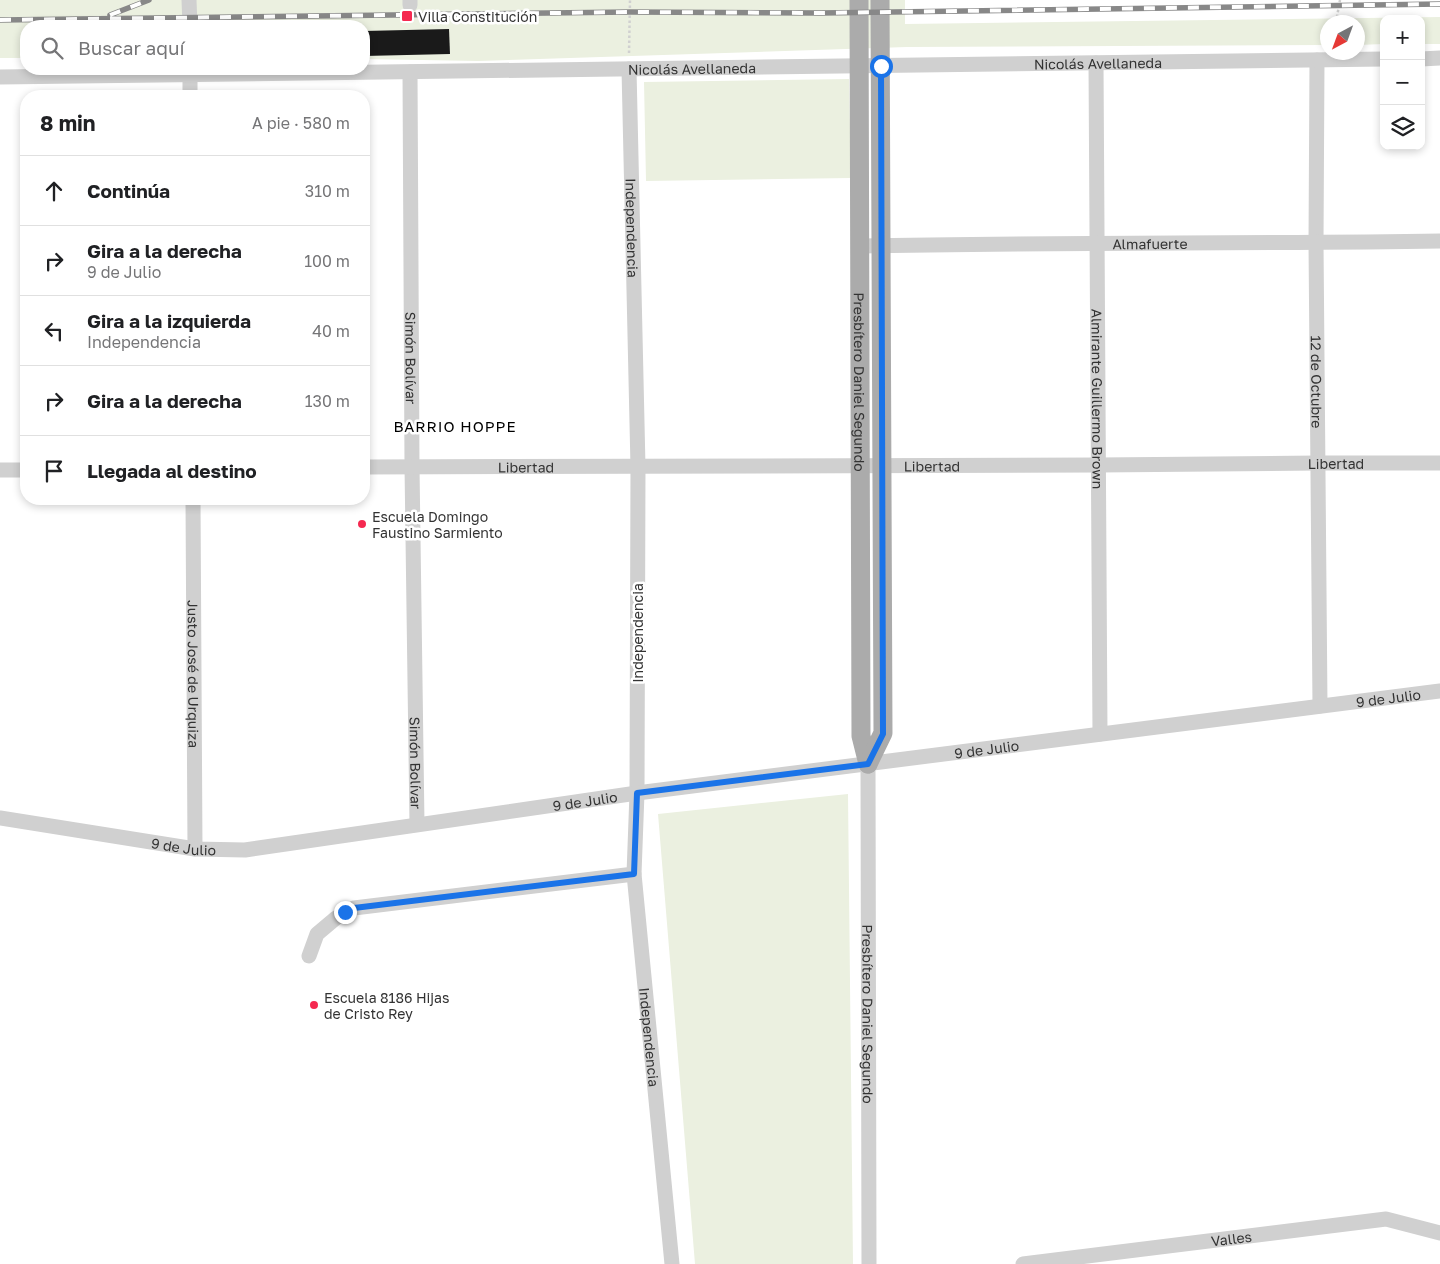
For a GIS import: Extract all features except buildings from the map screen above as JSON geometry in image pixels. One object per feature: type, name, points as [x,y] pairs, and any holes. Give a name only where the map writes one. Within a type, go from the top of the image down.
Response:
[{"type":"main road","name":"Presbítero Daniel Segundo","points":[[859,0],[861,736],[868,764]]},
{"type":"main road","name":"Presbítero Daniel Segundo","points":[[868,764],[883,734],[880,0]]},
{"type":"street","points":[[189,0],[190,20]]},
{"type":"street","points":[[1425,59],[1440,58]]},
{"type":"street","name":"Nicolás Avellaneda","points":[[370,72],[1380,59]]},
{"type":"street","name":"12 de Octubre","points":[[1317,60],[1316,243],[1320,706]]},
{"type":"street","name":"Almirante Guillermo Brown","points":[[1096,63],[1100,734]]},
{"type":"street","name":"Independencia","points":[[629,69],[638,466],[637,793],[634,874],[672,1264]]},
{"type":"street","name":"Simón Bolívar","points":[[410,72],[416,824]]},
{"type":"street","name":"Nicolás Avellaneda","points":[[0,77],[76,75]]},
{"type":"street","points":[[190,75],[190,90]]},
{"type":"street","name":"Almafuerte","points":[[860,246],[1096,242],[1316,243],[1440,241]]},
{"type":"street","name":"Libertad","points":[[370,467],[1098,465],[1318,462],[1440,464]]},
{"type":"street","points":[[0,470],[20,470]]},
{"type":"street","name":"Justo José de Urquiza","points":[[193,505],[195,849]]},
{"type":"street","name":"9 de Julio","points":[[0,818],[195,849],[245,850],[637,793],[1440,692]]},
{"type":"street","name":"Presbítero Daniel Segundo","points":[[868,764],[869,1264]]},
{"type":"street","points":[[309,956],[317,934],[336,918],[354,908],[634,874]]},
{"type":"street","name":"Valles","points":[[1023,1264],[1136,1257],[1386,1219],[1440,1233]]},
{"type":"path","points":[[629,69],[630,0]]},
{"type":"path","points":[[1337,15],[1340,0]]},
{"type":"green space","points":[[0,0],[905,0],[905,24],[1320,19],[1320,45],[907,47],[478,61],[370,59],[370,20],[20,20],[20,58],[0,58]]},
{"type":"green space","points":[[1425,17],[1440,17],[1440,44],[1425,44]]},
{"type":"green space","points":[[1365,18],[1380,18],[1380,44],[1365,45]]},
{"type":"green space","points":[[849,79],[851,178],[646,181],[644,82]]},
{"type":"green space","points":[[848,794],[853,1264],[695,1264],[658,814]]},
{"type":"railway","points":[[110,15],[149,0]]},
{"type":"railway","points":[[0,20],[630,12],[821,13],[1440,4]]},
{"type":"place","name":"Villa Constitución","points":[[407,16]]},
{"type":"place","name":"Escuela Domingo Faustino Sarmiento","points":[[362,524]]},
{"type":"place","name":"Escuela 8186 Hijas de Cristo Rey","points":[[314,1005]]},
{"type":"district","name":"BARRIO HOPPE","points":[[455,426]]},
{"type":"route","points":[[345,912],[354,908],[634,874],[637,793],[868,764],[883,734],[881,66]]}]
